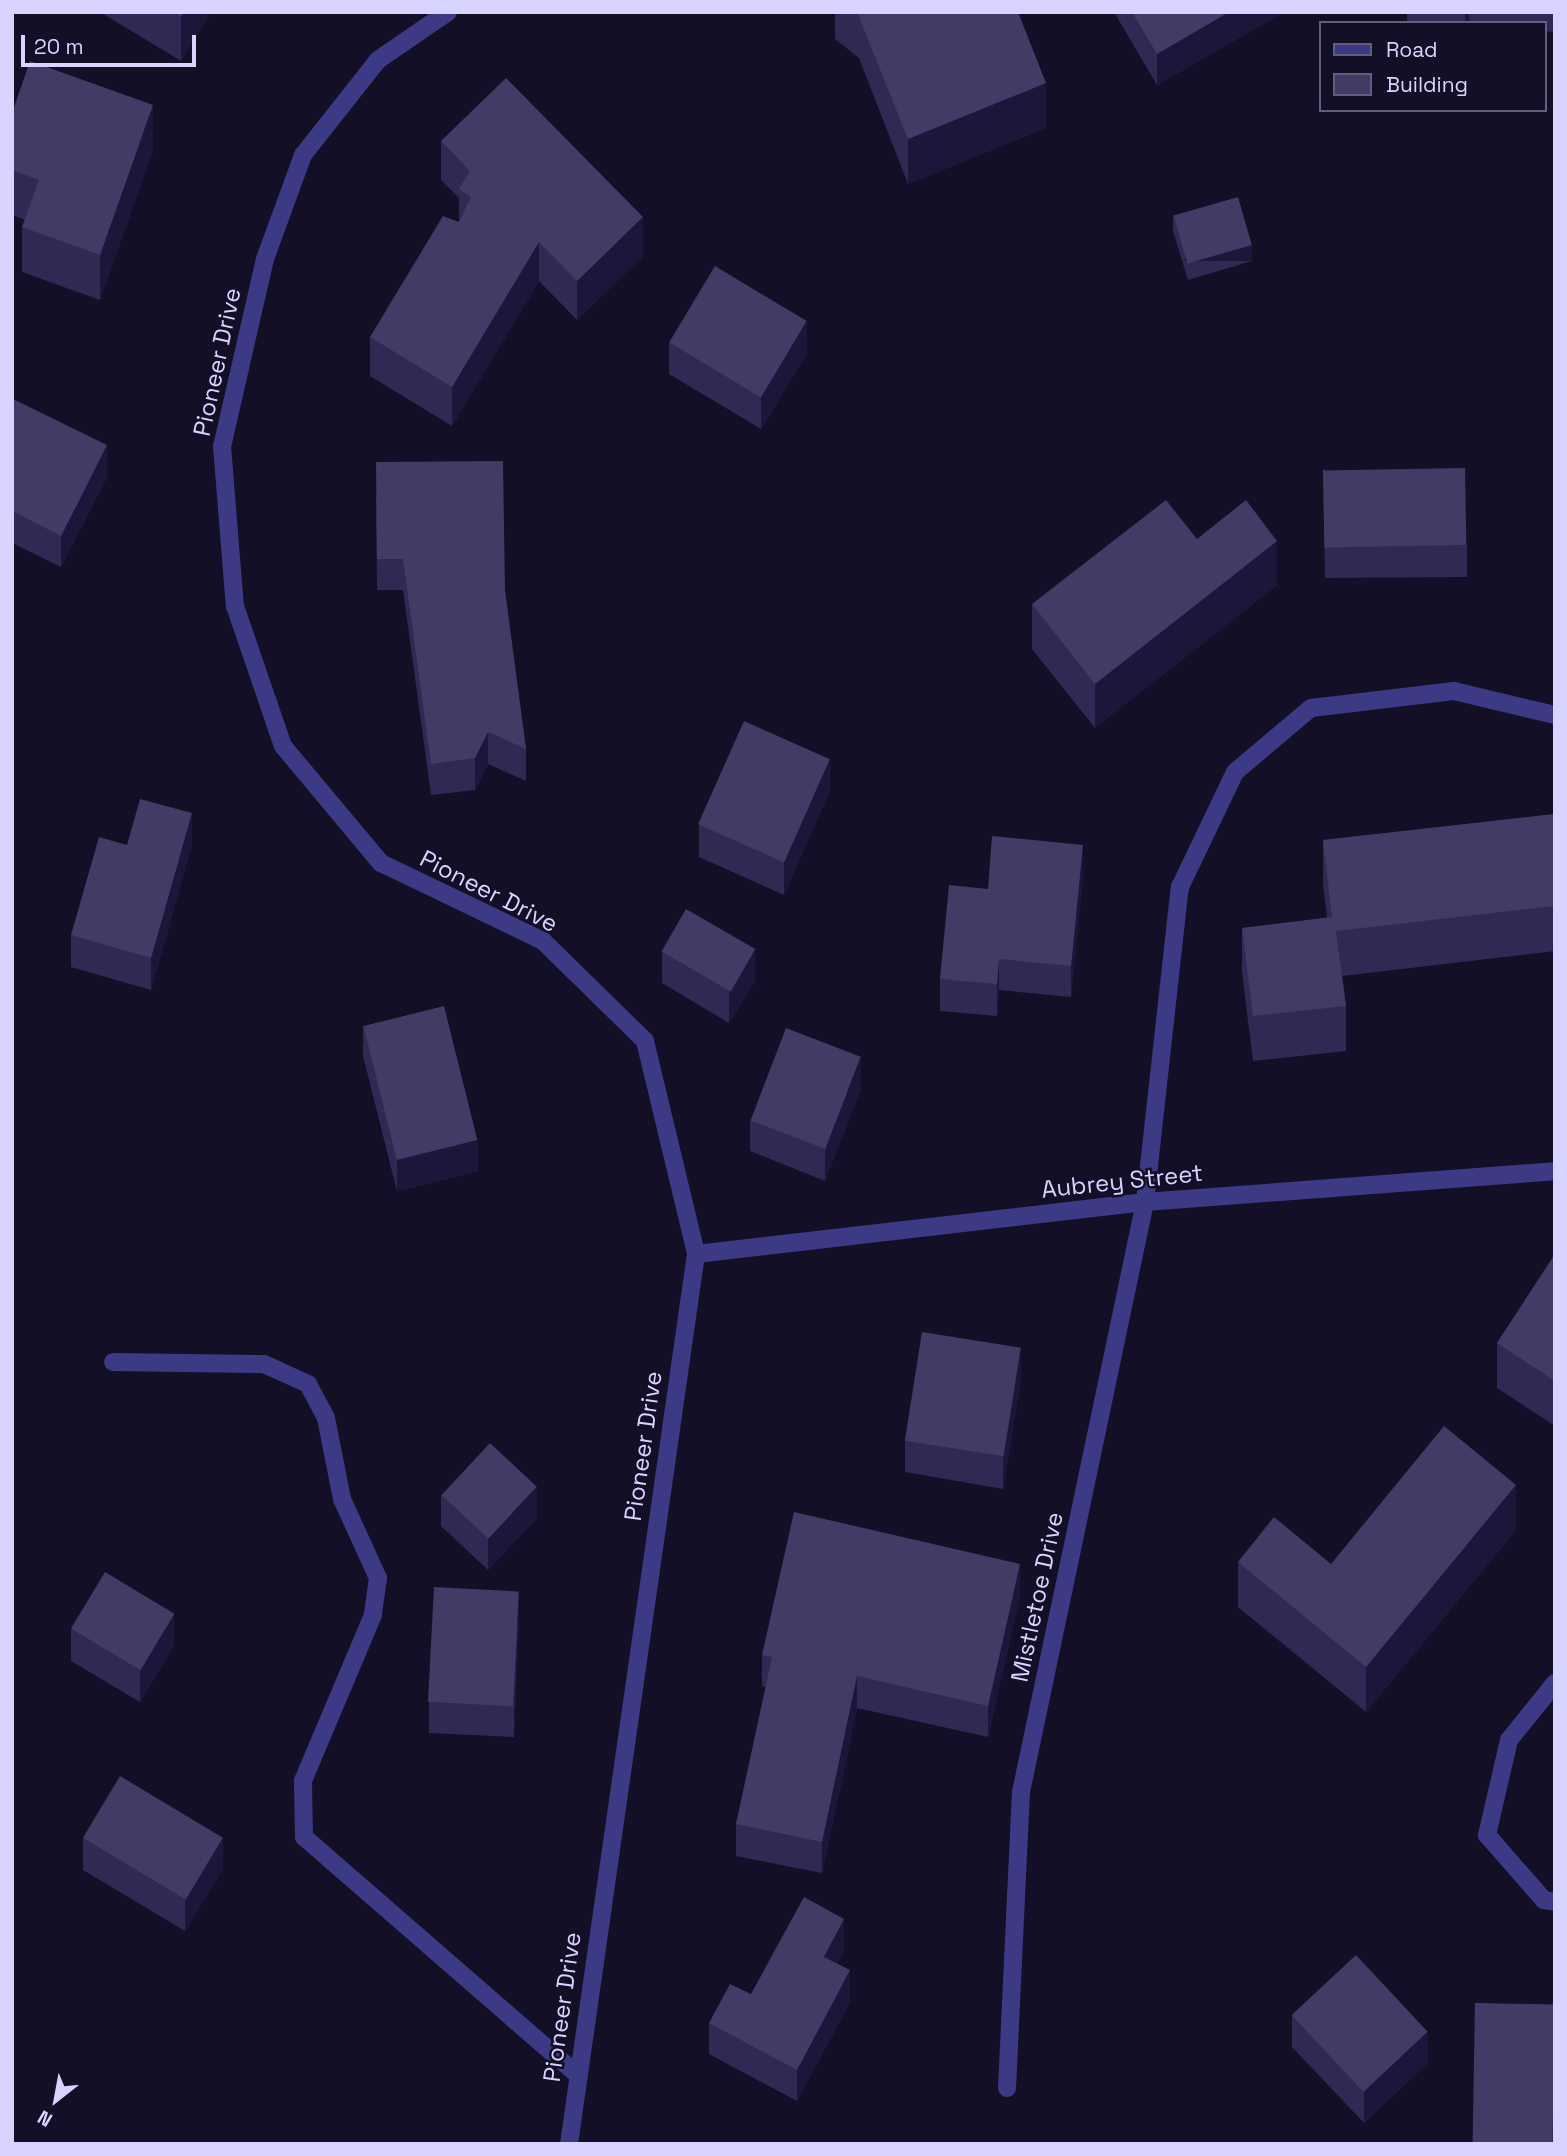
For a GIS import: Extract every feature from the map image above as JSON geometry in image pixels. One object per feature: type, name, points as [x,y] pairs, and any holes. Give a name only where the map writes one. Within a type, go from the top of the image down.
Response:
[{"type":"street","name":"Pioneer Drive","points":[[448,12],[378,60],[303,155],[265,259],[222,446],[234,606],[283,746],[381,863],[543,942],[645,1041],[696,1254],[569,2144]]},
{"type":"street","name":"Mistletoe Drive","points":[[1007,2088],[1021,1792],[1145,1202],[1180,887],[1235,772],[1311,708],[1454,691],[1555,715]]},
{"type":"street","name":"Aubrey Street","points":[[696,1254],[1145,1202],[1555,1171]]},
{"type":"street","points":[[113,1362],[264,1364],[308,1384],[326,1418],[342,1499],[378,1578],[373,1615],[303,1781],[304,1837],[577,2074]]},
{"type":"street","points":[[1555,1683],[1509,1740],[1487,1835],[1544,1900],[1555,1902]]},
{"type":"building","points":[[857,12],[1018,12],[1046,83],[908,139]]},
{"type":"building","points":[[1132,12],[1229,12],[1157,54]]},
{"type":"building","points":[[30,61],[153,105],[100,255],[22,227],[39,180],[12,170],[12,113]]},
{"type":"building","points":[[506,78],[643,217],[577,281],[539,242],[452,387],[370,337],[443,216],[459,222],[471,197],[459,189],[470,171],[441,141]]},
{"type":"building","points":[[1238,197],[1252,245],[1187,264],[1174,215]]},
{"type":"building","points":[[715,266],[807,321],[761,397],[669,342]]},
{"type":"building","points":[[13,399],[107,445],[61,536],[12,511]]},
{"type":"building","points":[[503,461],[505,591],[526,749],[488,732],[475,758],[431,764],[403,559],[377,559],[376,462]]},
{"type":"building","points":[[1465,468],[1466,545],[1324,547],[1323,470]]},
{"type":"building","points":[[1166,500],[1197,539],[1246,500],[1277,541],[1095,684],[1032,604]]},
{"type":"building","points":[[744,721],[830,759],[784,862],[698,824]]},
{"type":"building","points":[[140,799],[192,813],[151,958],[71,935],[99,837],[127,845]]},
{"type":"building","points":[[1555,814],[1555,906],[1336,931],[1346,1006],[1253,1016],[1242,928],[1332,917],[1323,840]]},
{"type":"building","points":[[992,836],[1083,845],[1071,966],[999,959],[997,984],[940,979],[949,885],[988,889]]},
{"type":"building","points":[[686,909],[755,949],[731,991],[662,951]]},
{"type":"building","points":[[444,1006],[477,1140],[397,1160],[363,1026]]},
{"type":"building","points":[[786,1028],[861,1057],[825,1149],[751,1120]]},
{"type":"building","points":[[1555,1254],[1555,1381],[1497,1343]]},
{"type":"building","points":[[922,1332],[1021,1348],[1004,1456],[905,1441]]},
{"type":"building","points":[[1444,1426],[1516,1485],[1366,1667],[1238,1562],[1274,1517],[1331,1564]]},
{"type":"building","points":[[490,1443],[537,1487],[488,1539],[442,1495]]},
{"type":"building","points":[[794,1512],[1020,1564],[988,1706],[857,1676],[822,1842],[736,1824],[772,1657],[762,1655]]},
{"type":"building","points":[[105,1572],[174,1614],[140,1670],[71,1629]]},
{"type":"building","points":[[434,1587],[519,1591],[513,1706],[428,1702]]},
{"type":"building","points":[[120,1776],[223,1838],[186,1900],[83,1838]]},
{"type":"building","points":[[804,1897],[844,1919],[824,1957],[850,1970],[797,2070],[709,2023],[730,1984],[751,1994]]},
{"type":"building","points":[[1356,1955],[1428,2032],[1363,2092],[1292,2015]]},
{"type":"building","points":[[1475,2003],[1555,2004],[1553,2144],[1473,2144]]}]
